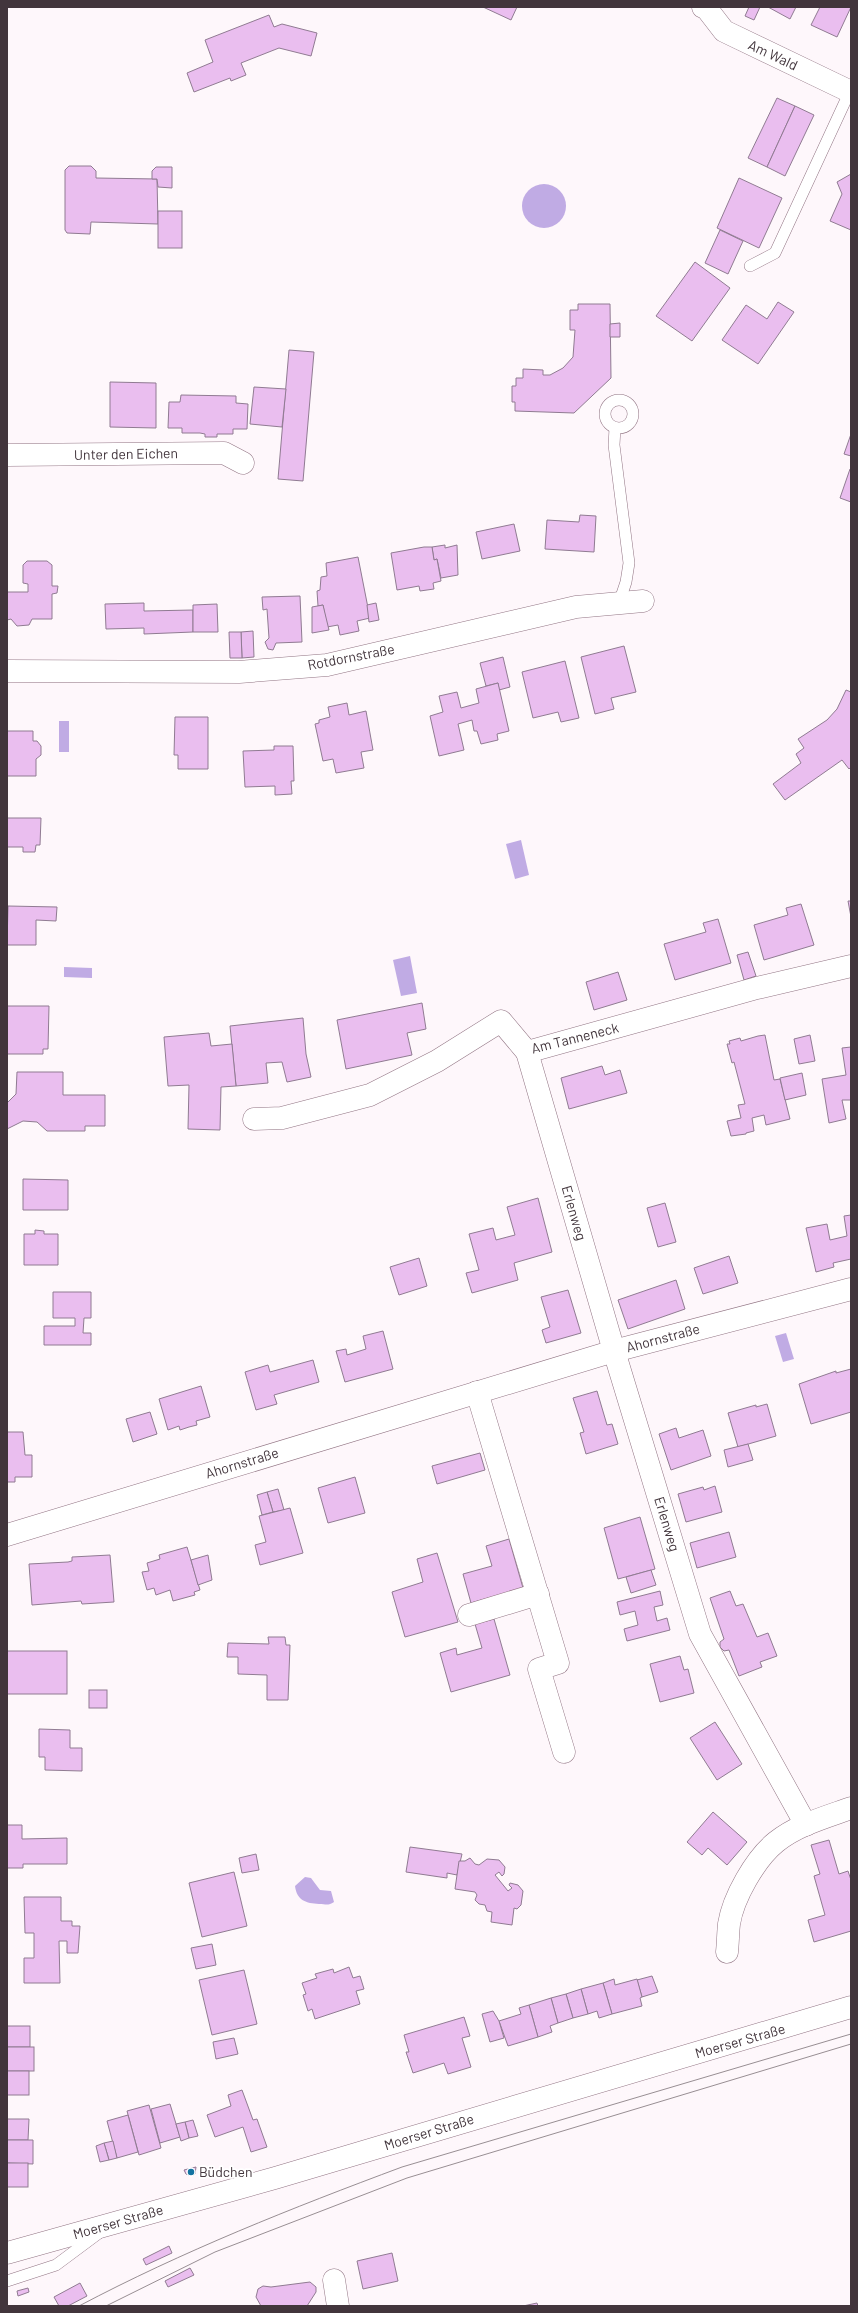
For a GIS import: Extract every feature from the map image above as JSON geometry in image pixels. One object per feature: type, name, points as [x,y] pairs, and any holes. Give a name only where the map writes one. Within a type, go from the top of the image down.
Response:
[{"type":"street","name":"Am Wald","points":[[703,7],[707,9],[724,31],[850,92]]},
{"type":"street","name":"Unter den Eichen","points":[[7,455],[224,452],[243,463]]},
{"type":"street","name":"Rotdornstraße","points":[[7,670],[239,672],[327,665],[576,607],[643,601]]},
{"type":"street","name":"Am Tanneneck","points":[[254,1119],[282,1118],[370,1095],[437,1061],[502,1021],[527,1052],[757,988],[851,966]]},
{"type":"street","name":"Erlenweg","points":[[527,1052],[614,1351],[700,1634],[806,1825]]},
{"type":"street","name":"Ahornstraße","points":[[7,1535],[614,1351],[851,1289]]},
{"type":"street","points":[[477,1392],[558,1664],[539,1669],[564,1752]]},
{"type":"street","points":[[468,1615],[538,1594]]},
{"type":"street","points":[[727,1952],[730,1923],[741,1892],[759,1860],[776,1842],[806,1825],[851,1808]]},
{"type":"street","name":"Moerser Straße","points":[[7,2253],[751,2039],[851,2007]]},
{"type":"street","points":[[334,2280],[338,2306]]},
{"type":"lane","points":[[750,266],[775,253],[850,92]]},
{"type":"lane","points":[[615,428],[614,445],[629,563],[626,582],[619,603]]},
{"type":"lane","points":[[7,2281],[56,2265],[108,2225]]},
{"type":"shaded area","points":[[544,184],[556,188],[562,194],[566,206],[562,218],[556,224],[544,228],[532,224],[526,218],[522,206],[526,194],[532,188]]},
{"type":"shaded area","points":[[59,721],[69,721],[69,752],[59,752]]},
{"type":"shaded area","points":[[521,840],[529,875],[515,879],[506,844]]},
{"type":"shaded area","points":[[410,956],[417,993],[401,996],[393,960]]},
{"type":"shaded area","points":[[64,967],[92,968],[92,978],[64,977]]},
{"type":"shaded area","points":[[786,1333],[794,1359],[783,1362],[775,1336]]},
{"type":"shaded area","points":[[305,1877],[311,1878],[320,1890],[331,1891],[334,1902],[328,1904],[314,1904],[306,1902],[300,1898],[295,1886]]},
{"type":"building","points":[[483,7],[517,7],[511,20]]},
{"type":"building","points":[[749,7],[760,7],[754,20],[745,16]]},
{"type":"building","points":[[768,7],[796,7],[790,19]]},
{"type":"building","points":[[820,7],[851,7],[837,37],[811,25]]},
{"type":"building","points":[[269,15],[274,27],[282,24],[317,33],[311,56],[279,48],[241,63],[246,75],[231,81],[230,78],[194,92],[187,73],[213,62],[205,40]]},
{"type":"building","points":[[777,98],[795,106],[767,167],[748,158]]},
{"type":"building","points":[[795,106],[814,115],[785,176],[767,167]]},
{"type":"building","points":[[69,166],[91,166],[96,171],[96,178],[157,179],[158,224],[91,222],[90,234],[67,233],[65,230],[65,170]]},
{"type":"building","points":[[156,167],[172,167],[172,188],[158,187],[157,179],[152,179],[152,171]]},
{"type":"building","points":[[851,174],[851,230],[830,221],[842,194],[837,182]]},
{"type":"building","points":[[739,178],[782,198],[759,248],[717,228]]},
{"type":"building","points":[[158,211],[182,211],[182,248],[158,248]]},
{"type":"building","points":[[720,230],[743,241],[728,274],[705,263]]},
{"type":"building","points":[[695,262],[730,288],[692,341],[656,316]]},
{"type":"building","points":[[778,302],[794,312],[758,364],[722,340],[746,305],[767,319]]},
{"type":"building","points":[[578,304],[610,304],[611,378],[574,413],[515,411],[515,402],[512,402],[512,386],[516,386],[516,378],[523,378],[523,369],[543,370],[543,375],[550,375],[563,368],[573,357],[575,330],[570,330],[570,310],[578,310]]},
{"type":"building","points":[[620,323],[620,337],[610,337],[610,324]]},
{"type":"building","points":[[289,350],[314,352],[303,481],[278,479]]},
{"type":"building","points":[[110,382],[156,383],[156,428],[110,427]]},
{"type":"building","points":[[254,387],[286,389],[282,427],[250,424]]},
{"type":"building","points":[[181,395],[236,396],[236,403],[248,404],[247,429],[233,429],[233,434],[217,434],[217,437],[205,437],[205,434],[200,433],[182,433],[182,428],[168,428],[169,402],[180,402]]},
{"type":"building","points":[[851,434],[851,456],[844,454]]},
{"type":"building","points":[[851,469],[851,502],[840,498]]},
{"type":"building","points":[[580,515],[596,516],[594,552],[545,549],[547,520],[579,522]]},
{"type":"building","points":[[514,524],[520,551],[482,559],[476,532]]},
{"type":"building","points":[[445,545],[445,548],[457,545],[458,575],[441,578],[437,559],[434,560],[432,547]]},
{"type":"building","points":[[432,547],[434,560],[437,559],[441,581],[433,583],[434,589],[420,591],[419,586],[397,590],[391,553]]},
{"type":"building","points":[[358,557],[370,618],[357,621],[359,631],[340,635],[338,625],[327,627],[323,605],[318,606],[317,591],[320,590],[321,577],[327,576],[326,563]]},
{"type":"building","points":[[27,561],[47,561],[52,565],[52,586],[58,586],[57,593],[52,594],[52,619],[32,619],[29,625],[17,626],[11,619],[7,620],[7,592],[28,592],[28,584],[23,583],[23,565]]},
{"type":"building","points":[[300,596],[302,642],[276,643],[273,650],[268,649],[265,642],[269,638],[267,609],[263,610],[262,597]]},
{"type":"building","points":[[144,603],[144,611],[193,610],[193,632],[144,634],[144,628],[106,629],[105,604]]},
{"type":"building","points":[[376,603],[379,620],[369,622],[367,605]]},
{"type":"building","points":[[217,604],[218,632],[193,632],[193,605]]},
{"type":"building","points":[[323,605],[329,630],[312,633],[312,607]]},
{"type":"building","points":[[253,631],[254,657],[242,658],[241,632]]},
{"type":"building","points":[[229,632],[241,632],[242,658],[230,658]]},
{"type":"building","points":[[624,646],[636,692],[611,698],[614,709],[595,714],[581,657]]},
{"type":"building","points":[[503,657],[510,687],[499,690],[498,683],[486,686],[480,663]]},
{"type":"building","points":[[565,661],[579,718],[561,722],[558,712],[533,718],[522,672]]},
{"type":"building","points":[[498,683],[509,731],[497,734],[498,740],[481,744],[477,731],[474,731],[472,720],[458,724],[464,750],[439,756],[430,716],[443,712],[439,696],[457,692],[461,708],[479,703],[476,689]]},
{"type":"building","points":[[846,690],[851,692],[851,767],[849,769],[842,760],[785,800],[773,784],[801,763],[796,754],[804,748],[798,739],[827,720],[837,709]]},
{"type":"building","points":[[347,703],[349,715],[366,711],[373,750],[361,752],[364,768],[336,773],[333,759],[323,761],[315,724],[319,723],[319,720],[330,717],[328,707]]},
{"type":"building","points":[[175,717],[208,717],[208,769],[178,769],[178,755],[174,755]]},
{"type":"building","points":[[7,731],[33,731],[33,741],[37,741],[41,746],[41,755],[36,759],[36,776],[7,776]]},
{"type":"building","points":[[274,746],[293,746],[294,781],[291,781],[292,794],[275,795],[275,786],[245,787],[243,751],[274,750]]},
{"type":"building","points":[[7,818],[41,818],[40,845],[36,845],[35,852],[23,852],[23,847],[7,847]]},
{"type":"building","points":[[848,901],[851,901],[851,917]]},
{"type":"building","points":[[801,904],[814,945],[764,960],[754,925],[788,915],[786,908]]},
{"type":"building","points":[[8,906],[57,907],[56,921],[36,920],[36,945],[7,945]]},
{"type":"building","points":[[718,919],[731,963],[675,980],[664,944],[706,932],[703,923]]},
{"type":"building","points":[[748,952],[756,976],[744,980],[737,955]]},
{"type":"building","points":[[618,972],[627,1000],[594,1010],[586,982]]},
{"type":"building","points":[[422,1003],[426,1029],[407,1033],[412,1055],[346,1069],[337,1020]]},
{"type":"building","points":[[7,1006],[49,1006],[48,1049],[43,1049],[43,1054],[7,1054]]},
{"type":"building","points":[[303,1018],[306,1054],[311,1077],[287,1082],[282,1062],[266,1063],[268,1083],[236,1086],[230,1026]]},
{"type":"building","points":[[209,1033],[211,1046],[232,1044],[236,1086],[221,1087],[220,1130],[188,1129],[189,1085],[168,1086],[164,1037]]},
{"type":"building","points":[[765,1035],[774,1080],[780,1079],[790,1119],[766,1125],[764,1115],[752,1118],[754,1131],[746,1134],[731,1136],[727,1121],[741,1118],[738,1105],[745,1104],[734,1062],[732,1063],[727,1044],[730,1044],[729,1041],[740,1038],[741,1041]]},
{"type":"building","points":[[810,1035],[815,1061],[799,1064],[794,1039]]},
{"type":"building","points":[[851,1047],[851,1100],[842,1100],[846,1119],[829,1123],[822,1079],[846,1075],[842,1048]]},
{"type":"building","points":[[602,1066],[605,1075],[620,1070],[627,1093],[569,1109],[561,1078]]},
{"type":"building","points":[[17,1072],[63,1072],[63,1095],[105,1095],[105,1126],[85,1126],[85,1131],[47,1131],[37,1122],[23,1121],[7,1129],[7,1103],[16,1094]]},
{"type":"building","points":[[802,1073],[806,1095],[785,1100],[780,1078]]},
{"type":"building","points":[[23,1179],[68,1180],[68,1210],[23,1210]]},
{"type":"building","points":[[538,1198],[552,1252],[514,1263],[518,1280],[472,1293],[466,1273],[479,1270],[469,1234],[493,1228],[496,1240],[515,1235],[507,1207]]},
{"type":"building","points":[[665,1203],[676,1242],[658,1247],[647,1208]]},
{"type":"building","points":[[851,1215],[851,1259],[833,1263],[834,1267],[816,1272],[806,1228],[827,1224],[830,1240],[847,1236],[844,1216]]},
{"type":"building","points":[[35,1230],[44,1231],[44,1234],[58,1234],[58,1265],[24,1265],[24,1234],[35,1234]]},
{"type":"building","points":[[729,1256],[738,1283],[703,1294],[694,1268]]},
{"type":"building","points":[[419,1258],[427,1286],[399,1295],[390,1267]]},
{"type":"building","points":[[676,1280],[685,1309],[628,1329],[618,1300]]},
{"type":"building","points":[[568,1290],[581,1333],[546,1343],[542,1330],[550,1327],[541,1297]]},
{"type":"building","points":[[53,1292],[91,1292],[91,1318],[84,1318],[83,1333],[91,1333],[91,1345],[44,1345],[44,1326],[75,1326],[75,1318],[53,1318]]},
{"type":"building","points":[[383,1331],[393,1369],[345,1382],[336,1351],[346,1349],[347,1355],[366,1349],[363,1336]]},
{"type":"building","points":[[313,1360],[319,1382],[274,1395],[277,1404],[256,1410],[245,1372],[268,1365],[270,1372]]},
{"type":"building","points":[[851,1369],[851,1412],[811,1424],[799,1384],[836,1371],[836,1373]]},
{"type":"building","points":[[201,1386],[210,1417],[196,1421],[197,1425],[180,1430],[179,1426],[168,1430],[159,1399]]},
{"type":"building","points":[[597,1391],[607,1425],[612,1424],[618,1444],[586,1454],[580,1433],[584,1432],[573,1398]]},
{"type":"building","points":[[767,1404],[776,1436],[738,1447],[728,1413],[756,1405],[756,1407]]},
{"type":"building","points":[[150,1412],[157,1434],[133,1442],[126,1419]]},
{"type":"building","points":[[676,1428],[679,1438],[703,1430],[711,1456],[671,1470],[659,1434]]},
{"type":"building","points":[[7,1432],[23,1432],[25,1455],[32,1455],[32,1477],[15,1477],[15,1482],[7,1482]]},
{"type":"building","points":[[748,1444],[753,1460],[728,1467],[724,1450]]},
{"type":"building","points":[[480,1453],[485,1470],[437,1484],[432,1466]]},
{"type":"building","points":[[355,1477],[365,1513],[328,1523],[318,1488]]},
{"type":"building","points":[[715,1486],[722,1512],[686,1522],[678,1494],[703,1487],[704,1490]]},
{"type":"building","points":[[278,1489],[284,1510],[273,1512],[267,1492]]},
{"type":"building","points":[[267,1492],[273,1512],[262,1515],[257,1495]]},
{"type":"building","points":[[290,1508],[303,1553],[260,1565],[255,1545],[266,1542],[259,1516]]},
{"type":"building","points":[[640,1517],[655,1569],[618,1579],[604,1528]]},
{"type":"building","points":[[729,1532],[736,1557],[697,1568],[690,1543]]},
{"type":"building","points":[[509,1539],[523,1588],[471,1603],[463,1574],[492,1566],[486,1546]]},
{"type":"building","points":[[187,1547],[200,1590],[194,1592],[195,1595],[173,1601],[170,1590],[156,1595],[154,1588],[147,1590],[142,1572],[149,1571],[147,1563],[160,1559],[159,1555]]},
{"type":"building","points":[[437,1553],[458,1622],[405,1637],[392,1592],[423,1582],[417,1559]]},
{"type":"building","points":[[110,1555],[114,1602],[82,1604],[81,1601],[32,1605],[29,1564],[68,1562],[72,1561],[72,1557]]},
{"type":"building","points":[[208,1555],[212,1580],[198,1585],[191,1560]]},
{"type":"building","points":[[651,1570],[656,1585],[631,1593],[626,1577]]},
{"type":"building","points":[[660,1591],[663,1605],[654,1607],[657,1621],[667,1618],[670,1630],[627,1641],[624,1629],[638,1625],[635,1611],[620,1615],[617,1602]]},
{"type":"building","points":[[730,1591],[736,1606],[743,1604],[757,1637],[768,1633],[777,1656],[760,1662],[762,1667],[739,1676],[729,1650],[724,1651],[720,1647],[720,1642],[724,1639],[710,1598]]},
{"type":"building","points":[[494,1619],[510,1675],[451,1692],[440,1653],[456,1648],[457,1655],[482,1648],[475,1624]]},
{"type":"building","points":[[268,1637],[285,1637],[286,1645],[290,1645],[288,1700],[267,1700],[267,1675],[238,1674],[238,1657],[227,1657],[228,1643],[269,1644]]},
{"type":"building","points":[[7,1651],[67,1651],[67,1694],[7,1694]]},
{"type":"building","points":[[680,1656],[684,1670],[688,1669],[694,1693],[660,1702],[650,1664]]},
{"type":"building","points":[[89,1690],[107,1690],[107,1708],[89,1708]]},
{"type":"building","points":[[715,1722],[742,1764],[717,1780],[690,1738]]},
{"type":"building","points":[[39,1729],[70,1730],[70,1748],[82,1748],[82,1771],[45,1770],[45,1757],[39,1757]]},
{"type":"building","points":[[713,1812],[747,1842],[727,1865],[708,1848],[702,1855],[687,1842]]},
{"type":"building","points":[[7,1825],[22,1825],[22,1839],[67,1838],[67,1864],[23,1864],[23,1868],[7,1868]]},
{"type":"building","points":[[829,1840],[839,1874],[848,1871],[851,1880],[851,1931],[814,1942],[808,1920],[825,1915],[814,1876],[820,1874],[811,1845]]},
{"type":"building","points":[[410,1847],[462,1854],[457,1875],[447,1873],[447,1878],[406,1872]]},
{"type":"building","points":[[256,1854],[259,1870],[242,1873],[239,1858]]},
{"type":"building","points":[[470,1858],[475,1864],[479,1865],[487,1859],[499,1860],[505,1867],[504,1874],[502,1876],[499,1872],[495,1875],[508,1891],[512,1888],[509,1885],[510,1883],[518,1885],[523,1891],[521,1905],[517,1909],[514,1908],[512,1925],[491,1922],[492,1912],[487,1911],[485,1905],[479,1904],[475,1900],[477,1895],[475,1892],[455,1889],[459,1861],[465,1861]]},
{"type":"building","points":[[234,1872],[247,1926],[202,1937],[189,1883]]},
{"type":"building","points":[[24,1897],[61,1897],[61,1921],[72,1921],[72,1926],[80,1926],[78,1953],[67,1953],[67,1941],[59,1941],[60,1983],[24,1983],[24,1958],[34,1958],[34,1933],[25,1933]]},
{"type":"building","points":[[212,1944],[216,1965],[196,1969],[191,1948]]},
{"type":"building","points":[[349,1967],[353,1978],[360,1976],[364,1989],[356,1991],[360,2004],[315,2019],[312,2009],[308,2011],[303,1995],[306,1994],[302,1983],[317,1978],[315,1974],[333,1969],[334,1973]]},
{"type":"building","points":[[244,1970],[257,2024],[212,2035],[199,1980]]},
{"type":"building","points":[[652,1976],[658,1992],[642,1997],[637,1980]]},
{"type":"building","points":[[614,1979],[615,1985],[637,1979],[642,1997],[640,1998],[642,2006],[612,2014],[603,1983]]},
{"type":"building","points":[[603,1983],[612,2014],[599,2018],[597,2011],[588,2014],[581,1989]]},
{"type":"building","points":[[581,1989],[588,2014],[573,2018],[566,1994]]},
{"type":"building","points":[[566,1994],[573,2018],[558,2023],[551,1998]]},
{"type":"building","points":[[551,1998],[558,2023],[550,2026],[552,2032],[538,2037],[529,2005]]},
{"type":"building","points":[[529,2005],[538,2037],[508,2046],[499,2021],[521,2014],[519,2008]]},
{"type":"building","points":[[493,2011],[499,2021],[504,2038],[490,2042],[482,2014]]},
{"type":"building","points":[[464,2017],[470,2036],[462,2038],[471,2067],[448,2074],[444,2063],[413,2073],[406,2052],[409,2052],[404,2035]]},
{"type":"building","points":[[7,2026],[30,2026],[30,2047],[7,2047]]},
{"type":"building","points":[[234,2038],[238,2054],[216,2059],[213,2042]]},
{"type":"building","points":[[7,2047],[34,2047],[34,2071],[7,2071]]},
{"type":"building","points":[[7,2071],[29,2071],[29,2095],[7,2095]]},
{"type":"building","points":[[242,2090],[253,2120],[257,2119],[267,2147],[251,2152],[243,2127],[215,2137],[207,2115],[231,2106],[228,2095]]},
{"type":"building","points":[[170,2104],[180,2137],[160,2143],[151,2109]]},
{"type":"building","points":[[149,2105],[161,2148],[139,2155],[127,2111]]},
{"type":"building","points":[[128,2115],[138,2152],[117,2158],[107,2121]]},
{"type":"building","points":[[7,2119],[29,2119],[28,2140],[7,2140]]},
{"type":"building","points":[[193,2120],[198,2136],[189,2138],[185,2122]]},
{"type":"building","points":[[185,2122],[189,2138],[181,2141],[176,2124]]},
{"type":"building","points":[[7,2140],[33,2140],[33,2164],[7,2163]]},
{"type":"building","points":[[113,2141],[117,2158],[109,2160],[104,2143]]},
{"type":"building","points":[[104,2143],[109,2160],[100,2162],[96,2146]]},
{"type":"building","points":[[7,2163],[28,2163],[28,2187],[7,2187]]},
{"type":"building","name":"Büdchen","points":[[196,2167],[195,2174],[186,2174],[184,2170]]},
{"type":"building","points":[[169,2246],[172,2253],[146,2265],[143,2259]]},
{"type":"building","points":[[392,2253],[398,2281],[363,2289],[357,2261]]},
{"type":"building","points":[[190,2268],[194,2275],[168,2287],[165,2281]]},
{"type":"building","points":[[310,2282],[316,2287],[316,2292],[307,2306],[261,2306],[256,2297],[258,2289],[263,2286],[271,2287]]},
{"type":"building","points":[[80,2283],[87,2296],[68,2306],[59,2306],[54,2297]]},
{"type":"building","points":[[28,2288],[29,2292],[18,2296],[17,2291]]},
{"type":"building","points":[[537,2303],[538,2306],[523,2306]]},
{"type":"tram line","points":[[79,2306],[158,2267],[238,2231],[402,2167],[851,2034]]},
{"type":"tram line","points":[[106,2306],[215,2252],[407,2178],[851,2044]]},
{"type":"place","name":"Büdchen","points":[[191,2172]]}]
